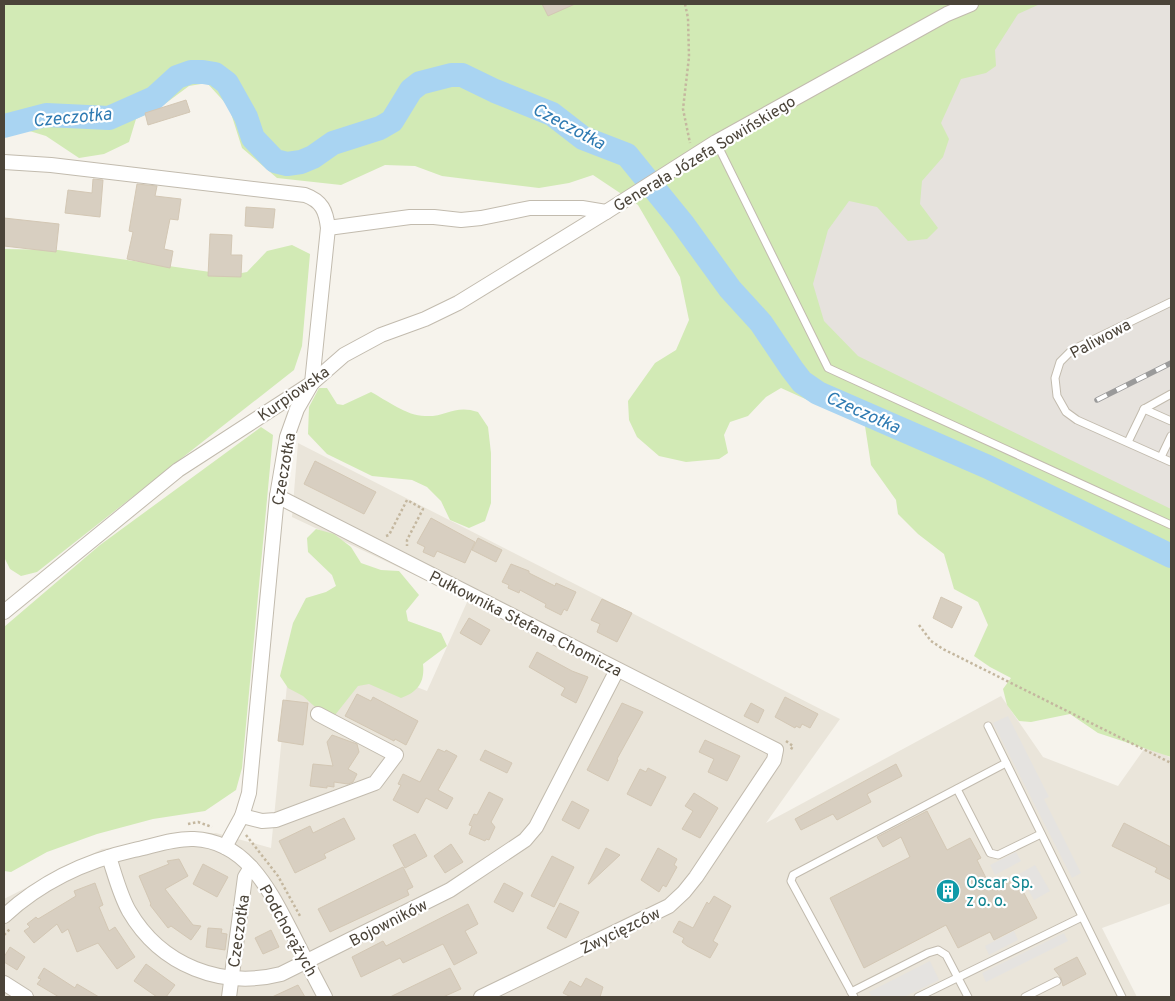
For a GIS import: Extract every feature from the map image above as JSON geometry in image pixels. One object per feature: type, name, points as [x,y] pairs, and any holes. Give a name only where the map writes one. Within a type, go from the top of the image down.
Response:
[{"type":"street","name":"Generała Józefa Sowińskiego","points":[[328,228],[410,217],[474,219],[530,208],[582,208],[606,212],[716,142],[947,14],[971,4]]},
{"type":"street","name":"Czeczotka","points":[[4,162],[51,165],[305,194],[314,198],[326,212],[328,228],[312,383],[297,409],[287,437],[277,496],[249,793],[242,816],[225,847]]},
{"type":"street","name":"Kurpiowska","points":[[4,612],[178,470],[312,383],[344,355],[381,335],[458,303],[606,212]]},
{"type":"street","name":"Pułkownika Stefana Chomicza","points":[[277,496],[617,670],[782,747]]},
{"type":"street","name":"Bojowników","points":[[109,857],[129,912],[152,941],[168,955],[193,969],[232,979],[269,977],[308,963],[450,890],[531,834],[617,670]]},
{"type":"street","points":[[242,816],[262,821],[276,820],[375,783],[396,755],[318,714]]},
{"type":"street","name":"Zwycięzców","points":[[481,997],[669,906],[696,877],[782,747]]},
{"type":"street","points":[[7,921],[30,894],[53,880],[87,864],[109,857],[188,839],[204,840],[225,847]]},
{"type":"street","name":"Podchorążych","points":[[225,847],[251,867],[270,891],[325,997]]},
{"type":"street","name":"Czeczotka","points":[[229,997],[245,877],[251,867]]},
{"type":"street","points":[[4,984],[26,997]]},
{"type":"lane","points":[[716,142],[828,368],[1171,525]]},
{"type":"lane","name":"Paliwowa","points":[[1171,302],[1072,350],[1060,362],[1056,370],[1057,396],[1066,412],[1077,420],[1171,462]]},
{"type":"lane","points":[[1128,442],[1144,408],[1171,394]]},
{"type":"lane","points":[[1144,408],[1171,421]]},
{"type":"lane","points":[[1161,457],[1171,436]]},
{"type":"lane","points":[[988,726],[1122,997]]},
{"type":"lane","points":[[968,997],[943,951],[933,951],[853,994],[791,878],[797,872],[1006,763]]},
{"type":"lane","points":[[957,789],[990,853],[993,855],[998,855],[1041,834]]},
{"type":"lane","points":[[918,997],[1082,917]]},
{"type":"lane","points":[[1025,997],[1057,981]]},
{"type":"path","points":[[685,4],[689,50],[683,109],[691,157]]},
{"type":"path","points":[[380,537],[390,535],[407,500],[423,509],[407,540],[409,552]]},
{"type":"path","points":[[919,624],[931,641],[943,648],[1171,763]]},
{"type":"path","points":[[4,935],[7,921]]},
{"type":"shaded area","points":[[1001,4],[1171,4],[1171,516],[834,359],[741,157]]},
{"type":"shaded area","points":[[298,443],[840,719],[766,823],[1001,696],[1043,757],[1118,786],[1147,745],[1171,758],[1171,903],[1102,928],[1137,997],[4,997],[4,899],[102,849],[216,833],[271,848],[287,685],[359,665],[427,691],[468,600],[292,517]]},
{"type":"shaded area","points":[[1008,716],[1049,797],[1044,799],[1081,873],[1072,878],[993,723]]},
{"type":"shaded area","points":[[1016,852],[1021,861],[995,875],[990,865]]},
{"type":"shaded area","points":[[1035,865],[1050,891],[1034,900],[1019,874]]},
{"type":"shaded area","points":[[1014,931],[1018,940],[989,955],[985,946]]},
{"type":"shaded area","points":[[1064,933],[1068,941],[986,982],[982,973]]},
{"type":"shaded area","points":[[930,961],[939,980],[904,997],[872,997],[869,992]]},
{"type":"green space","points":[[4,4],[1040,4],[1018,14],[995,50],[996,66],[986,73],[961,79],[941,123],[949,139],[943,157],[922,181],[920,204],[938,228],[927,239],[908,241],[877,207],[849,201],[828,230],[813,284],[824,321],[858,356],[1171,509],[1171,757],[1098,733],[1070,714],[1031,722],[1019,721],[1007,705],[1003,689],[1011,678],[974,656],[988,625],[978,602],[954,589],[944,554],[918,534],[898,514],[896,500],[871,465],[865,426],[781,388],[766,397],[748,416],[730,422],[724,435],[728,453],[719,459],[686,462],[659,456],[637,437],[629,420],[628,401],[655,363],[676,350],[689,320],[680,277],[638,205],[593,175],[569,183],[539,188],[442,176],[415,166],[385,165],[341,185],[277,178],[242,148],[229,107],[207,83],[189,86],[158,109],[136,119],[129,142],[104,154],[79,158],[46,136],[23,129],[4,134]]},
{"type":"green space","points":[[292,245],[310,254],[302,346],[294,370],[37,572],[21,576],[10,569],[4,557],[4,249],[58,250],[231,275],[247,272],[267,251]]},
{"type":"green space","points":[[319,388],[327,388],[337,404],[343,405],[371,392],[404,411],[418,415],[433,416],[463,409],[478,412],[488,427],[491,453],[491,503],[485,521],[469,528],[450,520],[441,501],[427,487],[412,480],[372,476],[327,454],[308,434],[309,407]]},
{"type":"green space","points":[[261,427],[273,435],[242,768],[236,790],[205,811],[153,819],[97,834],[47,852],[11,872],[4,871],[4,627],[100,545]]},
{"type":"green space","points":[[316,529],[334,534],[351,547],[361,563],[381,570],[399,571],[419,595],[406,611],[408,621],[441,633],[447,646],[423,664],[423,676],[419,686],[407,696],[401,698],[369,684],[358,686],[335,715],[324,715],[303,696],[288,688],[280,676],[293,623],[306,598],[326,592],[336,586],[332,575],[308,552],[307,538]]},
{"type":"building","points":[[542,4],[575,4],[548,16]]},
{"type":"building","points":[[186,100],[190,112],[148,125],[145,113]]},
{"type":"building","points":[[93,179],[103,180],[100,217],[65,213],[68,190],[92,193]]},
{"type":"building","points":[[137,184],[157,186],[155,196],[181,199],[178,220],[170,219],[164,249],[173,251],[170,268],[127,259],[133,232],[129,231]]},
{"type":"building","points":[[246,207],[275,209],[273,228],[245,226]]},
{"type":"building","points":[[4,218],[59,224],[56,252],[4,246]]},
{"type":"building","points":[[210,234],[232,235],[231,255],[242,255],[241,277],[208,276]]},
{"type":"building","points":[[315,461],[376,492],[364,514],[304,484]]},
{"type":"building","points":[[431,518],[475,542],[465,563],[437,551],[434,557],[423,552],[425,547],[417,543]]},
{"type":"building","points":[[478,538],[502,550],[496,562],[472,550]]},
{"type":"building","points":[[511,564],[529,571],[529,573],[555,586],[556,583],[576,592],[567,611],[564,609],[561,615],[545,607],[546,604],[520,590],[519,593],[508,588],[509,585],[502,582]]},
{"type":"building","points":[[941,597],[962,607],[952,628],[933,618]]},
{"type":"building","points":[[602,599],[632,613],[617,642],[597,632],[600,624],[591,620]]},
{"type":"building","points":[[469,618],[490,630],[481,645],[460,633]]},
{"type":"building","points":[[537,652],[572,671],[588,677],[576,703],[561,695],[565,688],[529,667]]},
{"type":"building","points":[[357,694],[371,701],[373,697],[418,721],[406,745],[395,739],[394,741],[345,716]]},
{"type":"building","points":[[785,697],[818,714],[810,728],[802,724],[800,728],[796,726],[795,728],[775,717]]},
{"type":"building","points":[[283,700],[308,703],[303,745],[278,741]]},
{"type":"building","points":[[622,703],[643,712],[617,759],[608,781],[587,770]]},
{"type":"building","points":[[751,703],[764,710],[758,723],[744,716]]},
{"type":"building","points":[[332,735],[357,744],[359,752],[348,769],[357,774],[353,782],[348,784],[334,782],[334,787],[327,786],[327,788],[310,786],[313,764],[333,766],[327,742]]},
{"type":"building","points":[[705,740],[740,756],[727,781],[708,772],[714,759],[699,752]]},
{"type":"building","points":[[438,749],[445,752],[446,750],[457,756],[438,790],[453,798],[447,809],[426,798],[418,813],[393,800],[401,785],[398,784],[403,774],[420,782]]},
{"type":"building","points":[[485,750],[512,763],[507,773],[480,760]]},
{"type":"building","points":[[896,764],[902,776],[867,794],[871,802],[837,820],[833,814],[801,830],[795,819]]},
{"type":"building","points":[[648,768],[666,777],[651,806],[627,794],[640,769],[646,772]]},
{"type":"building","points":[[489,792],[503,799],[491,822],[495,827],[489,840],[486,839],[485,841],[469,834],[472,826],[469,825],[474,814],[477,815]]},
{"type":"building","points":[[694,793],[718,808],[700,838],[682,829],[693,811],[685,806]]},
{"type":"building","points":[[572,801],[589,810],[579,829],[562,820]]},
{"type":"building","points":[[927,811],[947,850],[970,838],[981,858],[977,860],[992,890],[1016,878],[1037,918],[994,940],[990,932],[958,948],[946,925],[864,968],[830,898],[910,857],[901,837],[883,847],[877,837]]},
{"type":"building","points":[[344,818],[355,839],[324,854],[326,858],[295,873],[279,841],[310,826],[313,833]]},
{"type":"building","points":[[1124,823],[1171,847],[1171,880],[1155,872],[1157,868],[1112,846]]},
{"type":"building","points":[[415,834],[427,856],[405,868],[393,845]]},
{"type":"building","points":[[451,844],[463,862],[445,873],[434,856]]},
{"type":"building","points":[[606,848],[620,855],[588,884]]},
{"type":"building","points":[[658,848],[677,859],[674,865],[677,867],[666,887],[663,885],[659,892],[641,880]]},
{"type":"building","points":[[552,856],[574,867],[554,907],[531,896]]},
{"type":"building","points":[[179,859],[188,876],[165,889],[193,925],[201,926],[191,940],[171,926],[168,928],[150,905],[139,876],[169,864],[167,861]]},
{"type":"building","points":[[203,864],[228,877],[217,897],[193,884]]},
{"type":"building","points":[[403,867],[413,887],[407,890],[409,895],[330,932],[318,909]]},
{"type":"building","points":[[95,883],[103,905],[99,907],[109,931],[115,927],[135,957],[117,969],[98,943],[77,952],[68,929],[62,933],[57,924],[34,943],[24,931],[30,927],[27,924],[36,917],[38,919],[76,896],[74,891]]},
{"type":"building","points":[[504,883],[523,893],[513,912],[494,902]]},
{"type":"building","points":[[714,896],[731,906],[713,941],[718,944],[710,958],[687,946],[682,942],[684,938],[673,932],[679,921],[693,928],[707,902],[709,904]]},
{"type":"building","points":[[560,903],[579,912],[566,938],[547,928]]},
{"type":"building","points":[[468,904],[478,924],[465,931],[477,953],[454,965],[443,944],[403,963],[400,958],[361,977],[352,957],[383,941],[386,946]]},
{"type":"building","points":[[208,928],[222,929],[221,933],[227,934],[225,950],[206,947]]},
{"type":"building","points":[[271,930],[279,947],[263,954],[255,938]]},
{"type":"building","points":[[10,947],[25,957],[17,970],[4,962],[4,957]]},
{"type":"building","points":[[1077,957],[1086,974],[1063,986],[1061,978],[1054,969]]},
{"type":"building","points":[[146,964],[175,985],[166,997],[157,997],[134,981]]},
{"type":"building","points":[[44,968],[75,988],[77,984],[99,997],[59,997],[37,984],[41,979],[38,978]]},
{"type":"building","points":[[450,968],[461,989],[443,997],[390,997]]},
{"type":"building","points":[[586,978],[603,987],[600,997],[571,997],[563,993],[570,981],[581,987]]},
{"type":"building","points":[[298,985],[305,997],[272,997]]},
{"type":"waterway","name":"Czeczotka","points":[[4,126],[46,115],[109,118],[154,98],[177,77],[191,72],[203,72],[215,74],[227,83],[246,117],[253,138],[275,161],[287,164],[301,162],[313,157],[333,143],[380,128],[392,121],[411,90],[420,83],[451,75],[462,75],[495,91],[552,114],[583,138],[627,155],[683,224],[730,289],[761,323],[802,382],[818,393],[988,467],[1171,556]]},
{"type":"railway","points":[[1097,400],[1171,363]]},
{"type":"place","name":"Oscar Sp. z o. o.","points":[[948,891]]}]
